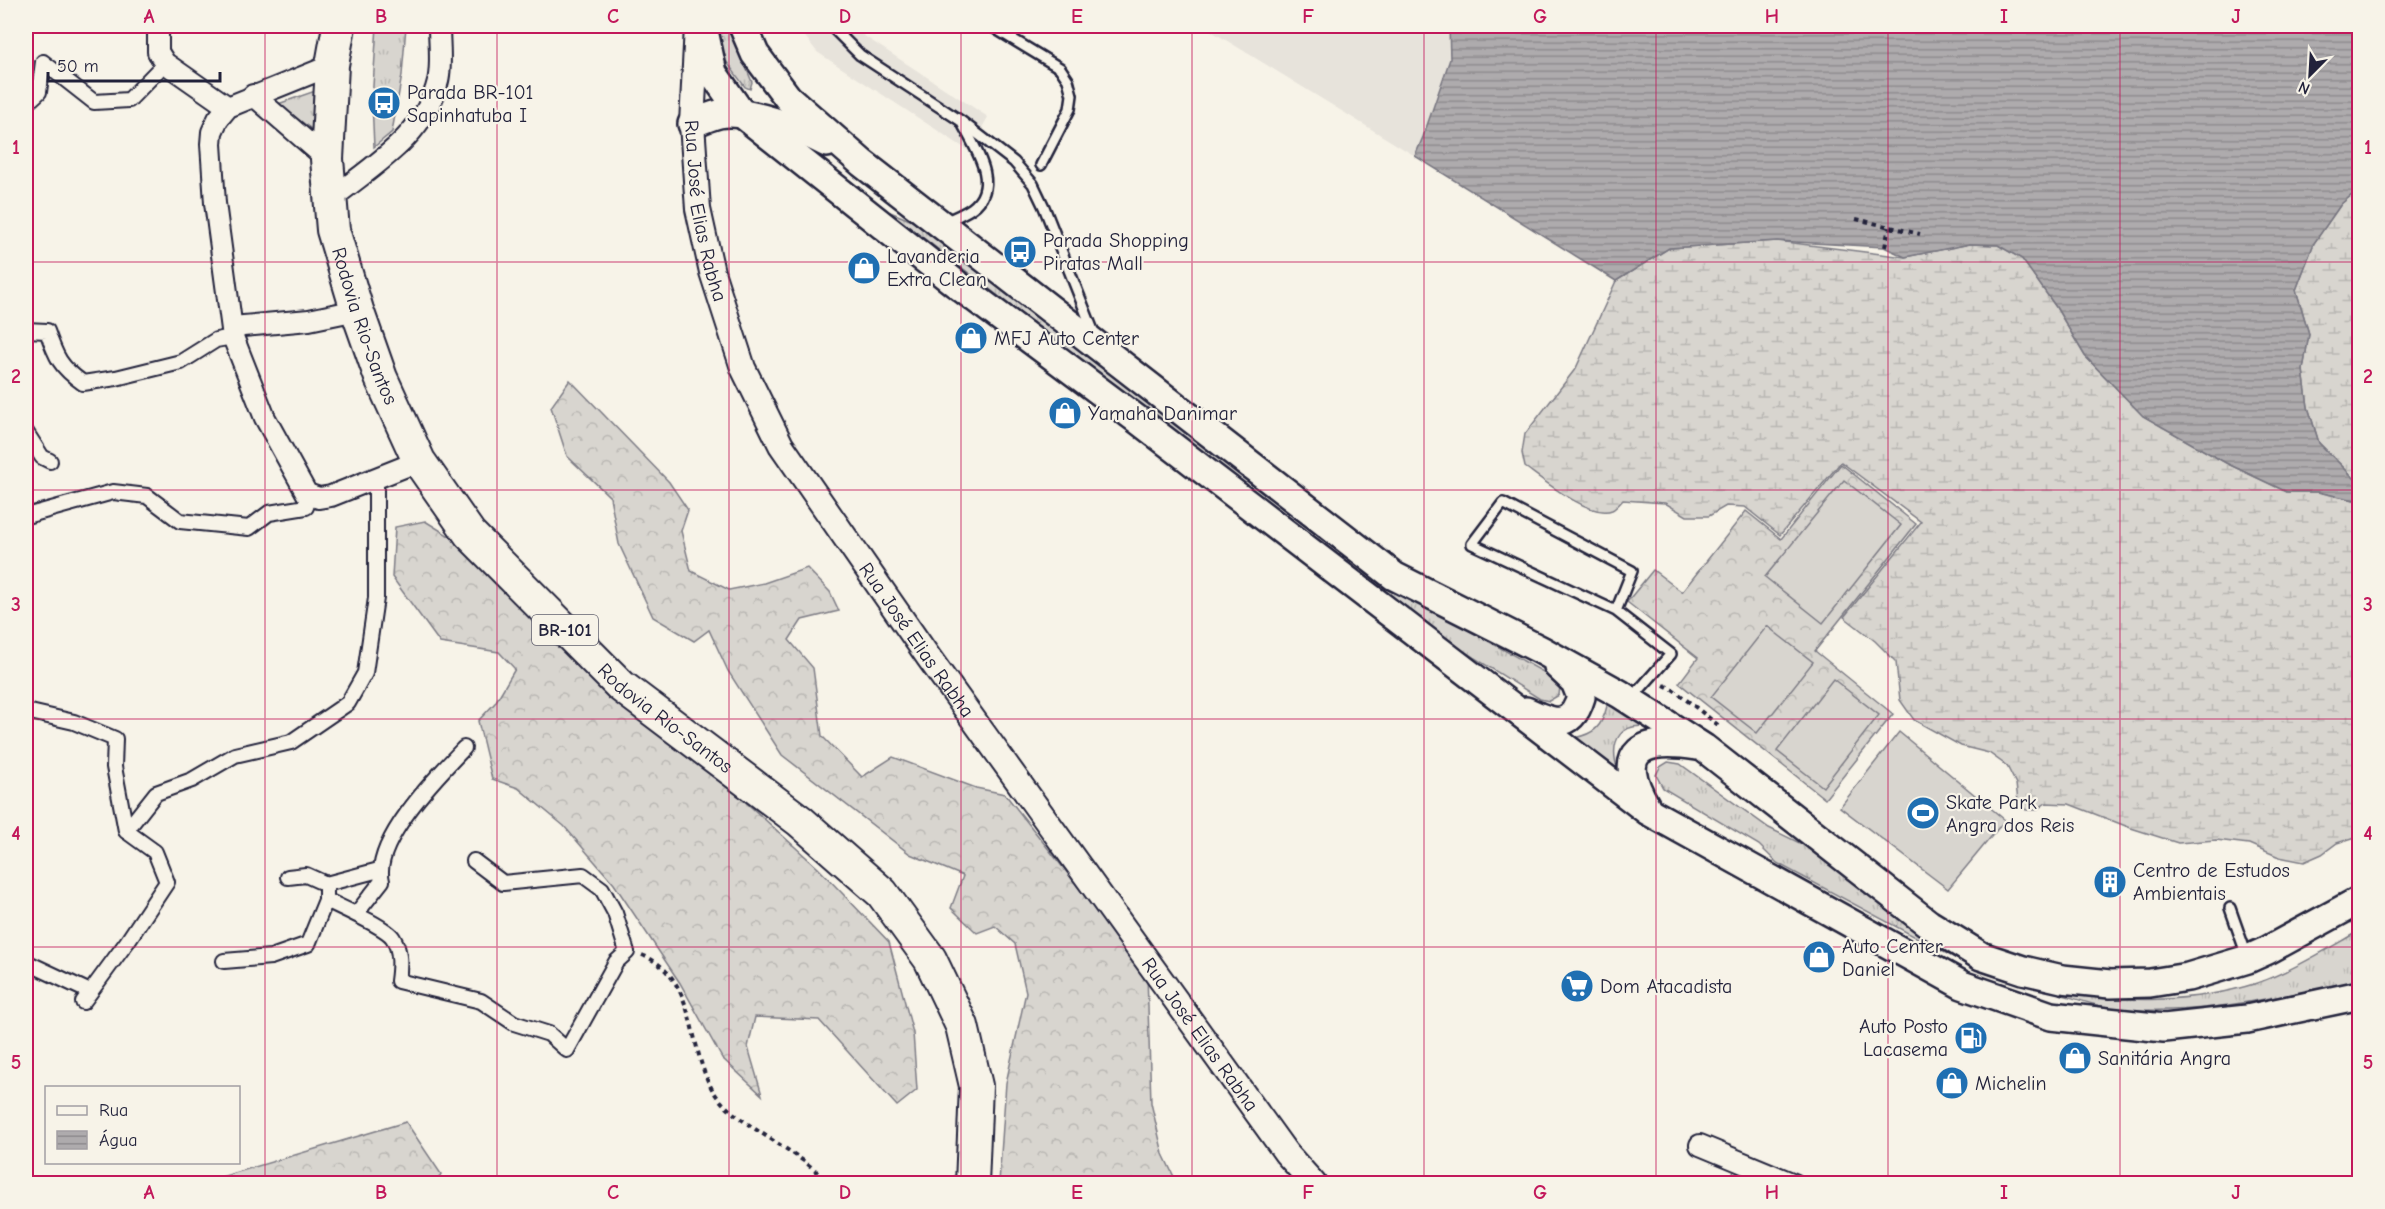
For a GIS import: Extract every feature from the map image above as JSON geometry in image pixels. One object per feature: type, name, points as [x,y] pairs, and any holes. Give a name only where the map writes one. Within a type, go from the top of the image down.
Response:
[{"type":"highway","name":"Rodovia Rio-Santos","points":[[339,26],[332,65],[327,159],[333,230],[357,310],[381,378],[419,461],[470,534],[621,686],[800,822],[882,893],[930,959],[962,1026],[976,1086],[972,1184]]},
{"type":"main road","points":[[703,26],[712,73],[741,113],[955,283],[1138,420],[1648,811],[1962,985],[2052,1016],[2164,1028],[2247,1019],[2360,995]]},
{"type":"main road","points":[[743,26],[755,54],[788,98],[862,163],[1394,576],[1541,650],[1630,700],[1704,748],[1929,924],[1981,956],[2022,970],[2052,976],[2110,984],[2150,983],[2188,977],[2248,959],[2360,900]]},
{"type":"main road","points":[[692,124],[716,114],[741,113],[806,132],[862,163]]},
{"type":"main road","points":[[1504,701],[1552,723],[1567,721],[1577,710],[1581,697],[1575,682],[1541,650]]},
{"type":"main road","points":[[1648,811],[1633,782],[1631,768],[1636,754],[1646,746],[1659,742],[1704,748]]},
{"type":"street","points":[[331,199],[406,139],[420,122],[439,80],[439,26]]},
{"type":"street","name":"Rua José Elias Rabha","points":[[697,26],[692,124],[698,209],[712,272],[742,368],[781,445],[978,726],[1286,1153],[1314,1184]]},
{"type":"street","points":[[154,29],[158,52],[165,63],[228,107]]},
{"type":"street","points":[[26,104],[39,92],[43,62],[94,102],[129,100],[165,63]]},
{"type":"street","points":[[26,516],[113,492],[147,496],[180,521],[249,528],[268,513],[306,507],[308,501],[305,492],[265,418],[233,332],[215,203],[211,144],[212,132],[218,119],[228,107],[332,65]]},
{"type":"street","points":[[253,95],[327,159]]},
{"type":"street","points":[[26,330],[30,328],[47,331],[55,354],[64,370],[83,383],[116,378],[181,362],[233,332],[357,310]]},
{"type":"street","points":[[26,432],[42,457],[50,461]]},
{"type":"street","points":[[305,492],[311,496],[331,496],[419,461]]},
{"type":"street","points":[[126,831],[156,793],[192,780],[235,755],[291,742],[348,703],[365,673],[376,598],[376,479]]},
{"type":"street","points":[[26,711],[74,722],[115,739],[114,767],[126,831],[156,852],[167,882],[87,997],[26,962]]},
{"type":"street","points":[[356,914],[382,881],[379,870],[391,838],[418,798],[464,748]]},
{"type":"street","points":[[326,900],[356,914],[392,937],[400,961],[398,981],[481,1001],[514,1023],[549,1034],[567,1050],[616,962],[627,952],[615,913],[602,889],[583,875],[503,883],[474,861]]},
{"type":"street","points":[[288,877],[306,875],[326,884],[379,870]]},
{"type":"street","points":[[224,961],[271,957],[308,944],[326,900],[326,884]]},
{"type":"street","points":[[1700,1145],[1794,1184]]},
{"type":"lane","points":[[831,26],[860,55],[961,121],[1014,162],[1033,184],[1101,349]]},
{"type":"lane","points":[[991,26],[1060,68],[1068,80],[1072,95],[1070,109],[1041,165]]},
{"type":"lane","points":[[941,224],[972,208],[983,196],[986,186],[980,159],[961,121]]},
{"type":"lane","points":[[1616,611],[1632,571],[1503,503],[1472,544],[1616,611],[1671,654],[1630,700]]},
{"type":"lane","points":[[2230,908],[2248,959]]},
{"type":"path","points":[[1856,219],[1920,234]]},
{"type":"path","points":[[1885,247],[1889,227]]},
{"type":"path","points":[[1674,690],[1719,726]]},
{"type":"path","points":[[627,952],[651,958],[674,979],[686,1005],[707,1079],[723,1104],[796,1155],[829,1184]]},
{"type":"shaded area","points":[[797,26],[852,26],[988,117],[969,151],[817,52]]},
{"type":"shaded area","points":[[1203,26],[1449,26],[1450,59],[1415,156]]},
{"type":"green space","points":[[377,26],[406,26],[402,75],[392,132],[374,147],[372,101]]},
{"type":"green space","points":[[717,26],[729,26],[752,82],[750,89],[745,87],[726,61]]},
{"type":"green space","points":[[318,90],[318,134],[278,104]]},
{"type":"green space","points":[[2359,189],[2359,483],[2319,443],[2308,407],[2303,370],[2309,334],[2296,290],[2314,243],[2341,204]]},
{"type":"green space","points":[[890,212],[920,224],[1386,582],[1554,678],[1560,686],[1559,695],[1549,701],[1540,699],[1427,628]]},
{"type":"green space","points":[[1777,241],[1905,257],[1970,244],[1998,245],[2022,259],[2056,307],[2085,356],[2143,416],[2226,463],[2287,492],[2318,492],[2359,501],[2359,836],[2337,843],[2322,854],[2304,862],[2279,857],[2249,844],[2216,840],[2178,843],[2069,804],[2046,803],[2036,810],[2026,810],[2018,801],[2016,784],[2007,766],[1989,753],[1961,746],[1914,720],[1900,700],[1896,662],[1875,641],[1844,617],[1921,522],[1841,462],[1780,535],[1745,507],[1726,506],[1709,516],[1687,516],[1665,503],[1623,500],[1612,510],[1592,509],[1567,497],[1525,467],[1522,453],[1525,434],[1576,368],[1616,281],[1669,248]]},
{"type":"green space","points":[[570,380],[669,482],[688,510],[681,531],[691,571],[729,590],[764,583],[807,568],[830,592],[839,611],[802,620],[789,640],[813,668],[822,736],[862,777],[893,757],[976,788],[1005,794],[1147,974],[1151,1103],[1163,1154],[1177,1183],[999,1183],[1006,1083],[1026,992],[1015,944],[995,926],[977,933],[951,908],[963,876],[910,854],[782,755],[728,671],[709,630],[694,641],[653,617],[619,544],[610,497],[567,456],[551,407]]},
{"type":"green space","points":[[1841,464],[1916,524],[1815,651],[1893,714],[1825,799],[1679,683],[1698,658],[1627,602],[1653,570],[1682,592],[1746,511],[1781,539]]},
{"type":"green space","points":[[1844,480],[1901,525],[1823,623],[1765,577]]},
{"type":"green space","points":[[425,521],[464,545],[818,868],[889,942],[913,1033],[917,1090],[897,1106],[819,1020],[755,1017],[748,1047],[762,1095],[722,1058],[680,983],[614,884],[564,826],[518,788],[492,779],[478,721],[495,703],[515,669],[499,652],[440,643],[392,577],[395,527]]},
{"type":"green space","points":[[1767,626],[1813,662],[1757,733],[1711,697]]},
{"type":"green space","points":[[1833,679],[1879,715],[1823,787],[1777,751]]},
{"type":"green space","points":[[1601,693],[1654,728],[1633,727],[1620,735],[1615,750],[1618,771],[1574,738],[1592,732],[1603,719],[1607,706]]},
{"type":"green space","name":"Skate Park Angra dos Reis","points":[[1899,732],[2005,820],[1948,889],[1840,807]]},
{"type":"green space","points":[[1668,762],[1680,764],[1769,828],[1820,853],[1992,969],[1979,971],[1777,863],[1759,845],[1663,788],[1656,775],[1660,767]]},
{"type":"green space","points":[[2359,931],[2359,980],[2339,985],[2223,1006],[2165,1010],[2106,1007],[2057,993],[2133,999],[2208,995],[2257,983],[2283,972]]},
{"type":"green space","points":[[406,1122],[441,1174],[436,1183],[201,1183]]},
{"type":"green space","points":[[26,1180],[201,1183],[26,1183]]},
{"type":"water","points":[[1449,26],[2359,26],[2359,189],[2341,204],[2314,243],[2296,290],[2309,334],[2303,370],[2308,407],[2319,443],[2359,483],[2359,501],[2318,492],[2287,492],[2226,463],[2143,416],[2085,356],[2056,307],[2022,259],[1998,245],[1970,244],[1905,257],[1884,247],[1777,241],[1669,248],[1616,281],[1415,156],[1450,59]]},
{"type":"place","name":"Parada BR-101 Sapinhatuba I","points":[[384,103]]},
{"type":"place","name":"Parada Shopping Piratas Mall","points":[[1020,252]]},
{"type":"place","name":"Lavanderia Extra Clean","points":[[864,268]]},
{"type":"place","name":"MFJ Auto Center","points":[[971,338]]},
{"type":"place","name":"Yamaha Danimar","points":[[1065,413]]},
{"type":"place","name":"Skate Park Angra dos Reis","points":[[1923,813]]},
{"type":"place","name":"Centro de Estudos Ambientais","points":[[2110,882]]},
{"type":"place","name":"Auto Center Daniel","points":[[1819,957]]},
{"type":"place","name":"Dom Atacadista","points":[[1577,986]]},
{"type":"place","name":"Auto Posto Lacasema","points":[[1971,1038]]},
{"type":"place","name":"Sanitária Angra","points":[[2075,1058]]},
{"type":"place","name":"Michelin","points":[[1952,1083]]}]
